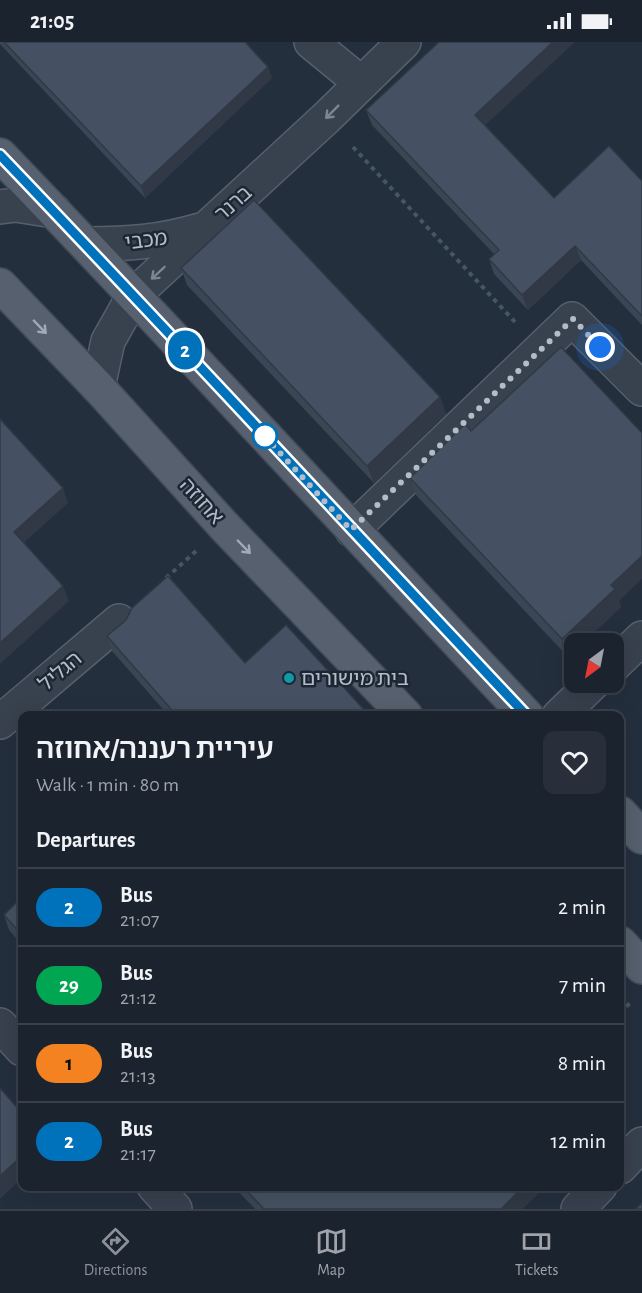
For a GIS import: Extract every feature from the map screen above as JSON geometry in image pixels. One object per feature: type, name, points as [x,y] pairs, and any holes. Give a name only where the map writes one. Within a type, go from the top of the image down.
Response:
[{"type":"main road","points":[[0,154],[522,711]]},
{"type":"main road","name":"אחוזה","points":[[0,285],[98,387],[224,526],[401,711]]},
{"type":"main road","points":[[624,817],[642,837]]},
{"type":"main road","points":[[624,947],[642,967]]},
{"type":"street","points":[[311,42],[361,83]]},
{"type":"street","name":"ברנר","points":[[98,387],[108,341],[134,295],[404,42]]},
{"type":"street","points":[[0,207],[16,205],[54,211]]},
{"type":"street","name":"מכבי","points":[[86,244],[133,244],[160,240],[205,228]]},
{"type":"street","points":[[351,530],[573,319],[642,389]]},
{"type":"street","name":"הגליל","points":[[0,722],[119,621]]},
{"type":"street","points":[[624,655],[642,638]]},
{"type":"street","points":[[564,711],[583,693]]},
{"type":"street","points":[[0,1025],[18,1044]]},
{"type":"street","points":[[624,1163],[642,1144]]},
{"type":"street","points":[[159,1191],[175,1209]]},
{"type":"street","points":[[579,1209],[595,1191]]},
{"type":"path","points":[[326,117],[541,351]]},
{"type":"path","points":[[163,581],[224,526]]},
{"type":"building","points":[[4,42],[245,42],[268,67],[141,186]]},
{"type":"building","points":[[439,42],[553,42],[475,115],[554,198],[609,146],[642,181],[642,316],[575,246],[522,295],[489,259],[499,250],[366,110]]},
{"type":"building","points":[[254,200],[440,397],[367,466],[181,268]]},
{"type":"building","points":[[561,347],[642,433],[642,556],[611,585],[615,589],[568,633],[564,633],[562,639],[410,478],[465,424],[471,431]]},
{"type":"building","points":[[0,419],[63,488],[14,532],[63,586],[0,643]]},
{"type":"building","points":[[168,576],[245,663],[286,625],[365,711],[173,711],[107,636],[126,620],[132,608]]},
{"type":"building","points":[[18,901],[18,931],[4,915]]},
{"type":"building","points":[[0,1088],[18,1108],[18,1160],[0,1176]]},
{"type":"building","points":[[247,1191],[519,1191],[501,1209],[264,1209]]},
{"type":"bus line","name":"2","points":[[0,155],[134,295],[522,711]]},
{"type":"place","name":"בית מישורים","points":[[289,678]]},
{"type":"route","points":[[265,436],[258,429],[351,530],[573,319],[600,347]]}]
